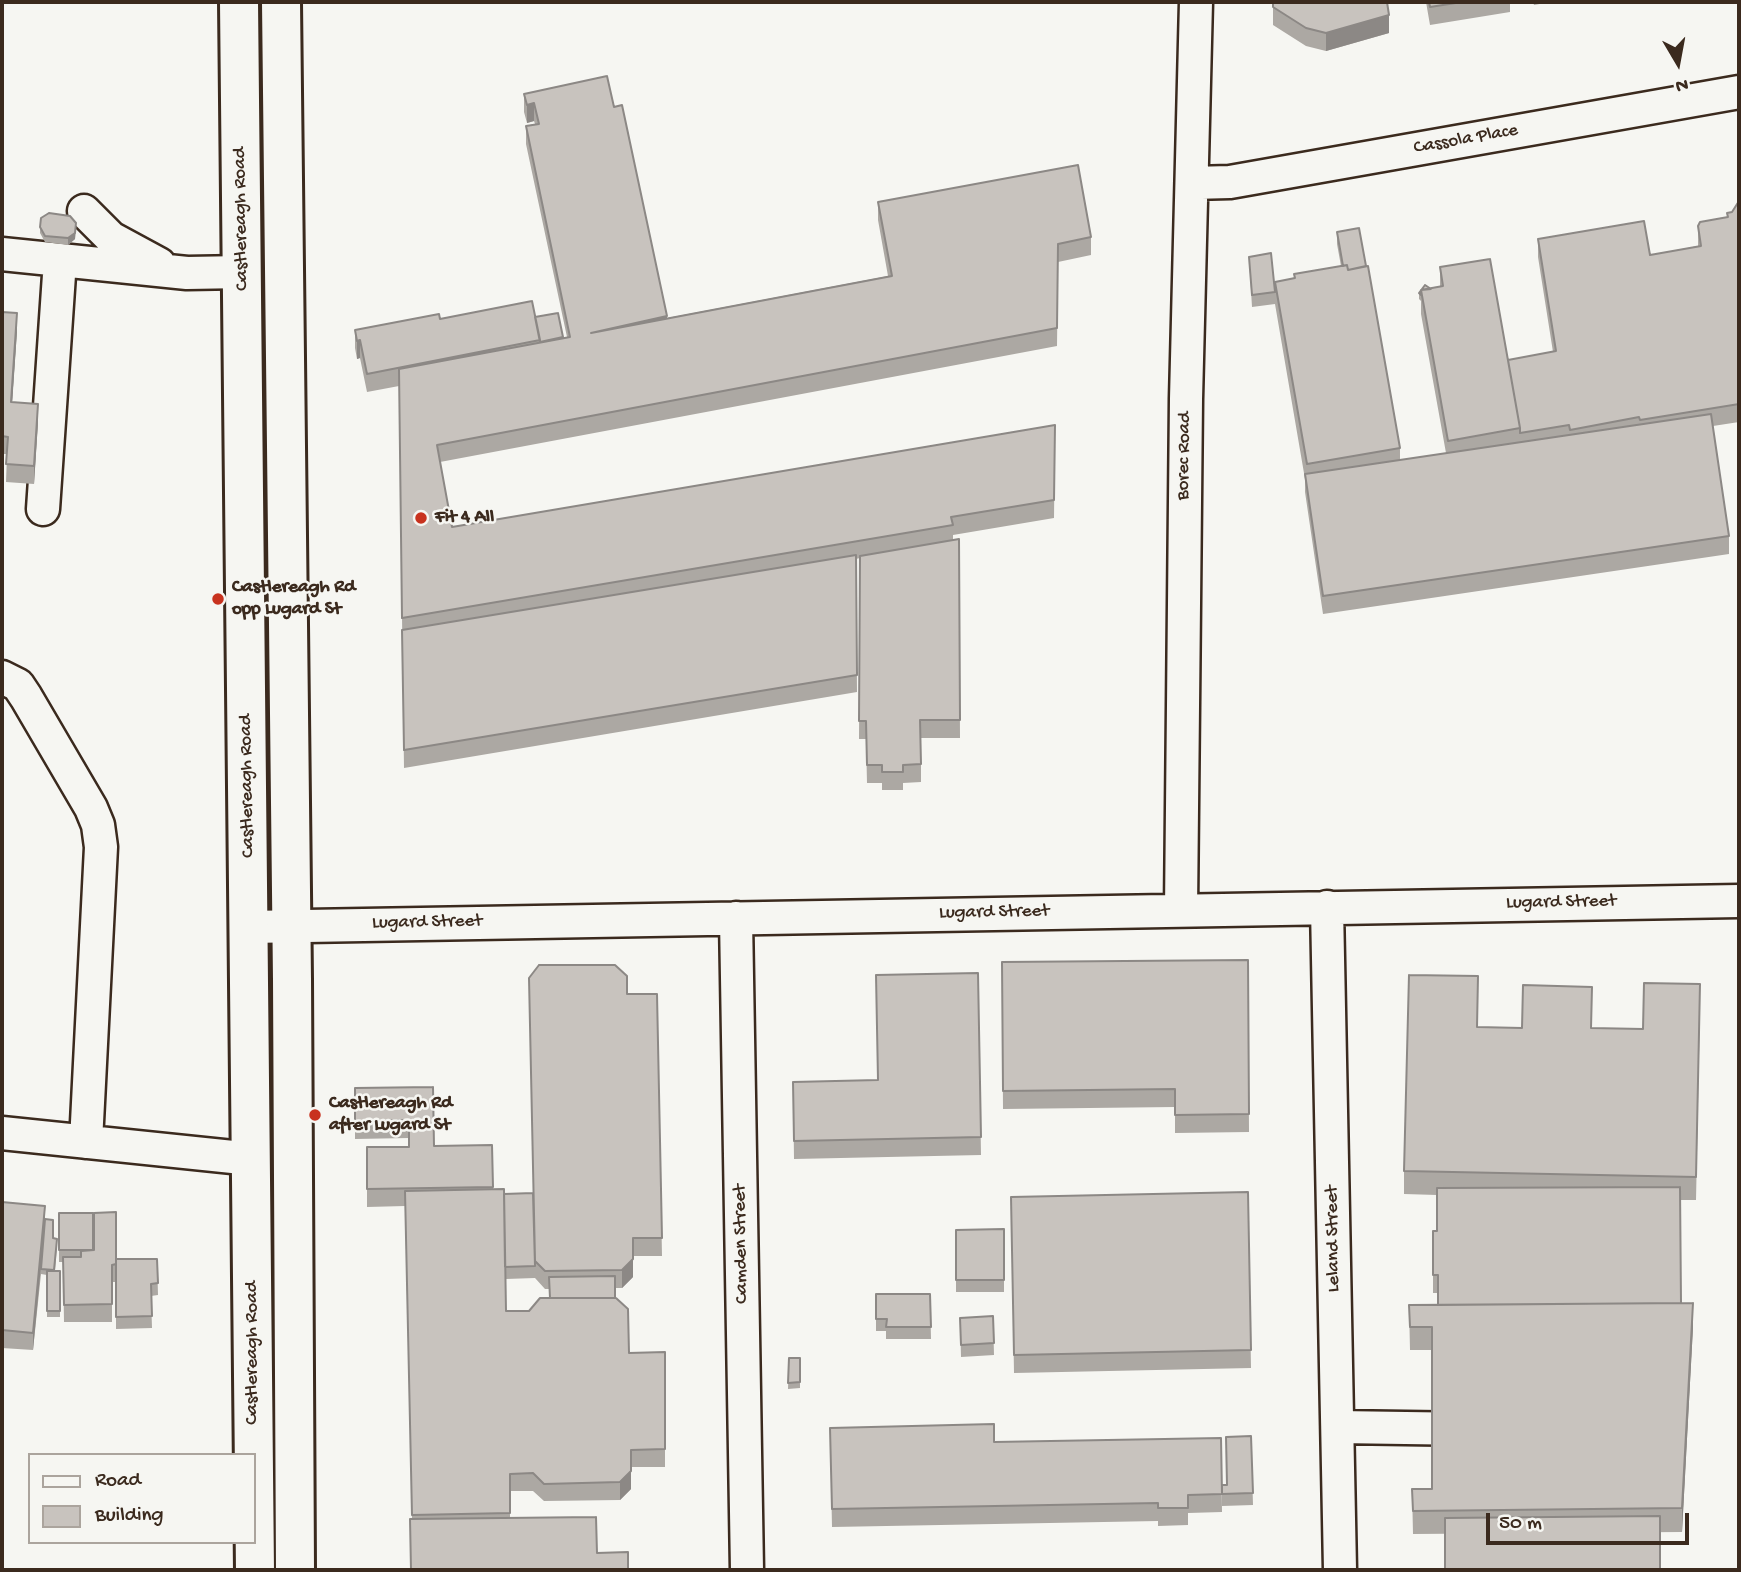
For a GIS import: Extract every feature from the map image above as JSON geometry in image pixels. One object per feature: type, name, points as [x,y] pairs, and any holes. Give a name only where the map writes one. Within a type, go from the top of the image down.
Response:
[{"type":"main road","name":"Castlereagh Road","points":[[239,2],[254,1453]]},
{"type":"main road","points":[[281,2],[292,926],[295,1570]]},
{"type":"main road","name":"Castlereagh Road","points":[[255,1544],[255,1570]]},
{"type":"street","name":"Borec Road","points":[[1181,910],[1186,399],[1196,2]]},
{"type":"street","name":"Cassola Place","points":[[1192,183],[1230,182],[1739,92]]},
{"type":"street","points":[[84,211],[111,238],[173,272]]},
{"type":"street","points":[[2,254],[173,272],[243,272]]},
{"type":"street","points":[[43,509],[60,260]]},
{"type":"street","points":[[2,677],[18,685],[92,808],[101,847],[86,1142]]},
{"type":"street","name":"Lugard Street","points":[[249,927],[1739,901]]},
{"type":"street","name":"Leland Street","points":[[1327,907],[1340,1570]]},
{"type":"street","name":"Camden Street","points":[[736,918],[747,1570]]},
{"type":"street","points":[[2,1133],[252,1159]]},
{"type":"street","points":[[1338,1427],[1499,1430]]},
{"type":"building","points":[[1273,2],[1387,2],[1389,15],[1326,33],[1306,28],[1273,7]]},
{"type":"building","points":[[1429,2],[1462,2],[1430,7]]},
{"type":"building","points":[[607,76],[614,107],[622,105],[667,316],[591,333],[892,276],[878,202],[1078,165],[1091,237],[1058,244],[1057,328],[437,445],[452,527],[1055,425],[1054,500],[951,517],[953,525],[402,618],[399,369],[570,337],[526,126],[539,124],[534,103],[527,105],[524,94]]},
{"type":"building","points":[[1739,201],[1739,404],[1640,420],[1639,417],[1570,430],[1569,425],[1520,433],[1508,360],[1556,351],[1538,239],[1644,221],[1650,255],[1701,246],[1698,226],[1700,222],[1728,217],[1727,213],[1732,212]]},
{"type":"building","points":[[49,213],[70,216],[76,223],[75,233],[68,238],[45,236],[40,227],[41,218]]},
{"type":"building","points":[[1359,228],[1366,266],[1348,270],[1347,265],[1343,266],[1337,232]]},
{"type":"building","points":[[1271,253],[1275,292],[1252,295],[1249,257]]},
{"type":"building","points":[[1490,259],[1520,428],[1448,441],[1421,290],[1443,286],[1440,267]]},
{"type":"building","points":[[1347,265],[1348,270],[1368,266],[1400,448],[1307,464],[1275,282],[1295,278],[1294,274]]},
{"type":"building","points":[[532,301],[540,340],[367,374],[360,340],[357,341],[355,330],[439,314],[440,319]]},
{"type":"building","points":[[2,312],[17,313],[11,402],[38,404],[34,466],[6,464],[8,437],[2,436]]},
{"type":"building","points":[[558,313],[563,337],[540,342],[535,317]]},
{"type":"building","points":[[1711,414],[1729,536],[1323,596],[1305,474]]},
{"type":"building","points":[[959,539],[960,720],[920,720],[921,764],[903,765],[903,772],[882,772],[882,765],[867,765],[866,721],[859,721],[860,556]]},
{"type":"building","points":[[856,555],[857,675],[404,750],[402,630]]},
{"type":"building","points":[[1248,960],[1249,1114],[1175,1115],[1175,1089],[1003,1091],[1002,962]]},
{"type":"building","points":[[539,965],[615,965],[627,976],[627,994],[657,994],[662,1238],[633,1238],[633,1259],[622,1270],[545,1271],[535,1261],[529,978]]},
{"type":"building","points":[[978,973],[981,1137],[794,1141],[793,1082],[878,1080],[876,975]]},
{"type":"building","points":[[1409,975],[1478,976],[1477,1027],[1522,1028],[1523,985],[1592,987],[1591,1028],[1643,1029],[1644,983],[1700,984],[1696,1177],[1404,1171]]},
{"type":"building","points":[[433,1087],[434,1146],[492,1145],[493,1187],[367,1189],[367,1147],[409,1147],[409,1120],[355,1121],[355,1088]]},
{"type":"building","points":[[1680,1187],[1681,1303],[1438,1305],[1438,1275],[1433,1275],[1437,1188]]},
{"type":"building","points":[[504,1189],[506,1311],[529,1311],[540,1298],[616,1298],[628,1309],[629,1353],[665,1352],[665,1449],[631,1450],[631,1471],[620,1482],[544,1484],[533,1473],[510,1474],[510,1513],[412,1515],[405,1191]]},
{"type":"building","points":[[1248,1192],[1251,1350],[1014,1355],[1011,1197]]},
{"type":"building","points":[[533,1193],[535,1266],[505,1267],[504,1194]]},
{"type":"building","points":[[2,1202],[45,1206],[33,1333],[2,1330]]},
{"type":"building","points":[[116,1212],[116,1264],[112,1265],[112,1304],[64,1305],[63,1257],[81,1257],[81,1251],[94,1250],[94,1213]]},
{"type":"building","points":[[59,1213],[93,1213],[93,1250],[59,1250]]},
{"type":"building","points":[[45,1219],[53,1220],[53,1238],[57,1239],[54,1270],[41,1269]]},
{"type":"building","points":[[1004,1229],[1004,1280],[956,1280],[956,1230]]},
{"type":"building","points":[[116,1259],[157,1259],[158,1283],[151,1284],[152,1316],[116,1317]]},
{"type":"building","points":[[47,1271],[60,1271],[60,1311],[47,1311]]},
{"type":"building","points":[[615,1276],[615,1298],[550,1298],[549,1277]]},
{"type":"building","points":[[876,1294],[930,1294],[931,1327],[886,1327],[887,1319],[876,1319]]},
{"type":"building","points":[[1693,1303],[1682,1508],[1413,1511],[1412,1489],[1432,1489],[1432,1327],[1410,1327],[1409,1305]]},
{"type":"building","points":[[993,1316],[994,1343],[961,1345],[960,1318]]},
{"type":"building","points":[[789,1358],[800,1358],[800,1382],[788,1383]]},
{"type":"building","points":[[994,1424],[994,1442],[1221,1438],[1222,1494],[1188,1495],[1188,1508],[1158,1508],[1158,1503],[832,1509],[830,1428]]},
{"type":"building","points":[[1251,1436],[1253,1493],[1222,1494],[1222,1485],[1227,1485],[1226,1437]]},
{"type":"building","points":[[1660,1516],[1660,1570],[1445,1570],[1445,1518]]},
{"type":"building","points":[[596,1517],[597,1553],[628,1552],[628,1570],[411,1570],[410,1519]]},
{"type":"place","name":"Fit 4 All","points":[[421,518]]},
{"type":"place","name":"Castlereagh Rd opp Lugard St","points":[[218,599]]},
{"type":"place","name":"Castlereagh Rd after Lugard St","points":[[315,1115]]}]
